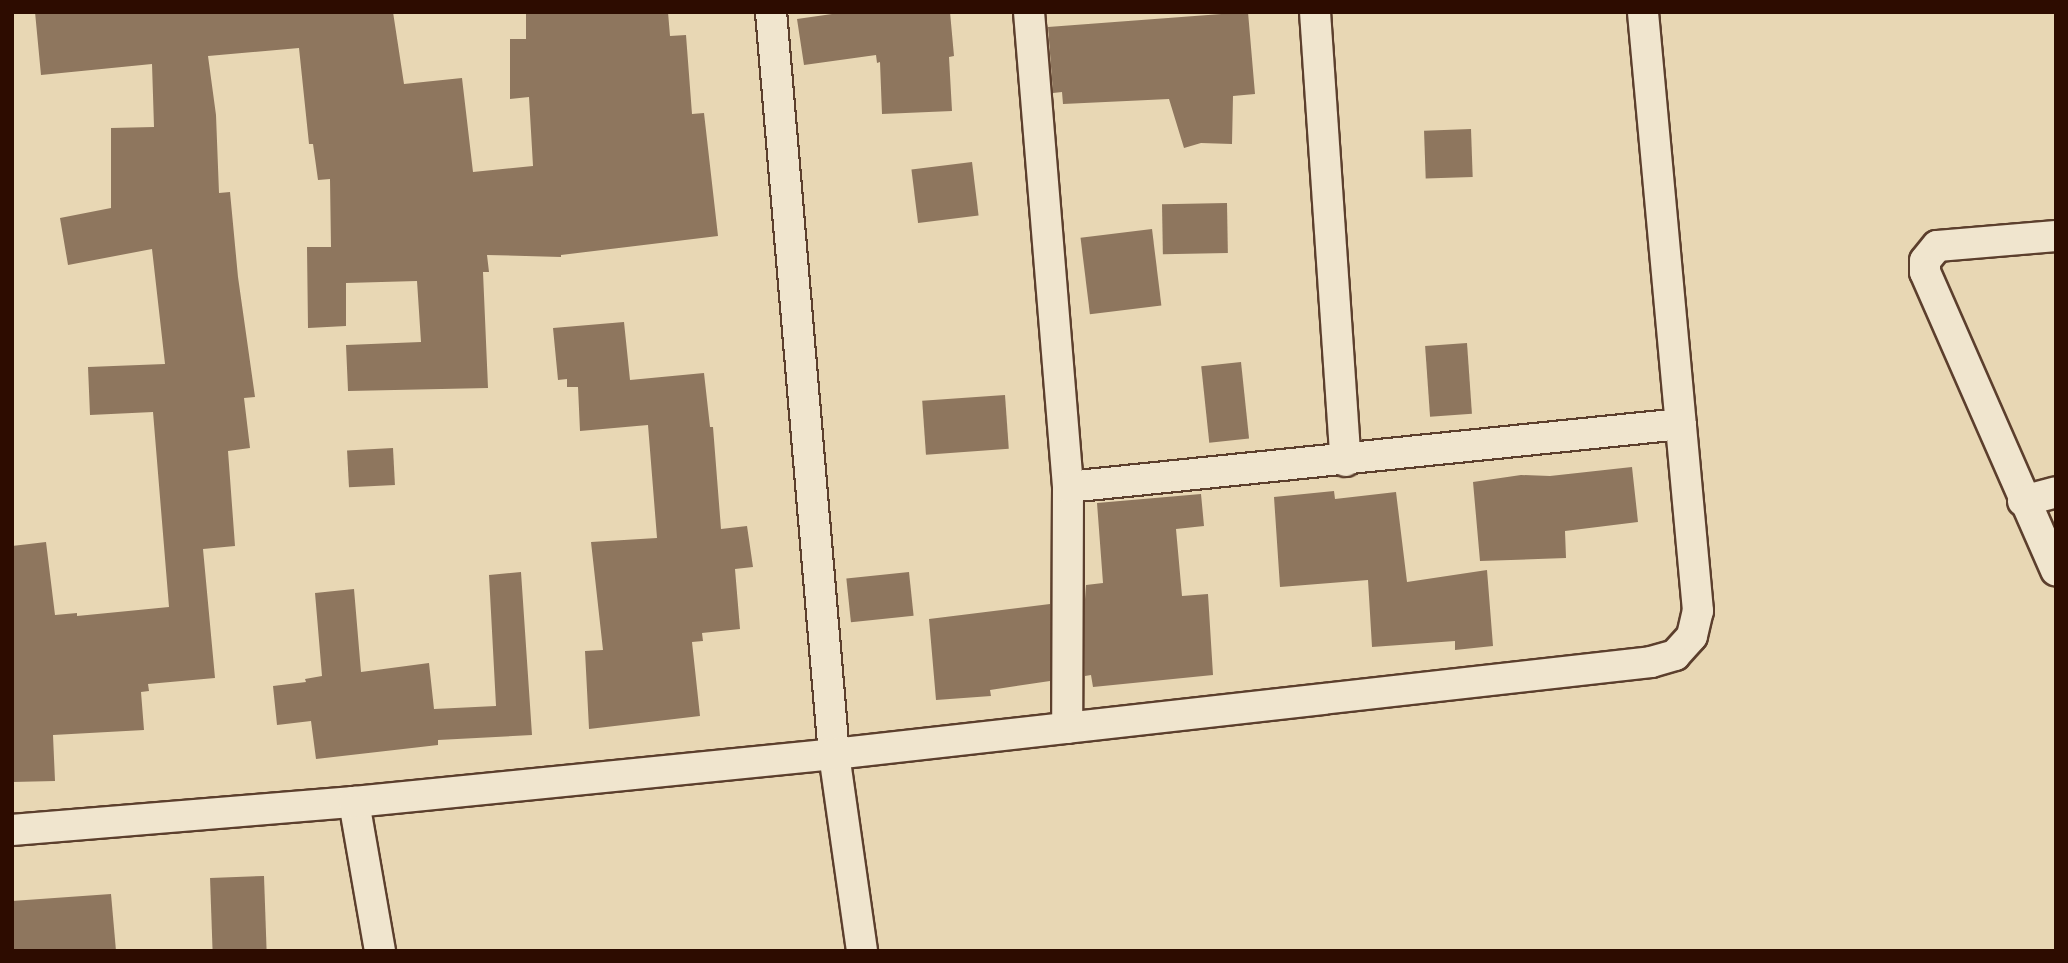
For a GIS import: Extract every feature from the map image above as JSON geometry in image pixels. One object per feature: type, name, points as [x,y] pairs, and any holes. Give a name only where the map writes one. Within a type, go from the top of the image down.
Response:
[{"type":"street","points":[[771,12],[834,754],[862,951]]},
{"type":"street","points":[[1029,12],[1068,487],[1067,728]]},
{"type":"street","points":[[1315,12],[1346,461]]},
{"type":"street","points":[[12,830],[354,802],[834,754],[1651,662],[1675,655],[1692,636],[1698,611],[1643,12]]},
{"type":"street","points":[[2056,236],[1937,246],[1925,261],[1925,272],[2056,571]]},
{"type":"street","points":[[1068,487],[1346,461],[1681,424]]},
{"type":"street","points":[[2023,500],[2056,492]]},
{"type":"street","points":[[354,802],[380,951]]},
{"type":"building","points":[[35,12],[393,12],[404,84],[462,78],[473,172],[533,166],[529,97],[510,99],[510,39],[526,39],[526,12],[668,12],[670,36],[686,35],[692,114],[704,113],[718,236],[561,257],[487,255],[489,272],[483,272],[488,388],[348,391],[346,345],[421,342],[417,281],[346,283],[346,326],[308,328],[307,247],[331,247],[330,179],[318,180],[313,144],[309,144],[299,48],[208,56],[216,115],[219,193],[230,192],[238,277],[255,397],[244,398],[250,448],[228,451],[235,546],[203,549],[215,678],[148,684],[149,691],[141,692],[144,730],[53,735],[55,781],[12,782],[12,546],[46,542],[55,615],[77,613],[77,616],[169,607],[153,412],[90,415],[88,367],[165,364],[152,249],[68,265],[60,218],[111,208],[111,128],[154,127],[152,64],[41,75]]},
{"type":"building","points":[[846,12],[950,12],[954,56],[949,57],[952,111],[882,114],[880,62],[877,63],[876,55],[804,65],[797,19]]},
{"type":"building","points":[[1248,12],[1255,94],[1233,96],[1232,144],[1201,143],[1184,148],[1169,99],[1063,104],[1062,92],[1053,93],[1048,27]]},
{"type":"building","points":[[1471,129],[1473,177],[1426,179],[1424,131]]},
{"type":"building","points":[[972,162],[979,216],[918,223],[911,169]]},
{"type":"building","points":[[1227,203],[1228,253],[1163,254],[1162,204]]},
{"type":"building","points":[[1152,229],[1161,305],[1090,314],[1081,238]]},
{"type":"building","points":[[624,322],[630,380],[704,373],[710,427],[713,427],[721,529],[747,526],[753,567],[735,569],[740,629],[702,633],[703,641],[692,642],[700,716],[589,729],[585,651],[603,650],[591,542],[657,538],[648,425],[580,431],[578,387],[567,387],[567,379],[558,380],[553,328]]},
{"type":"building","points":[[1467,343],[1472,414],[1430,417],[1425,346]]},
{"type":"building","points":[[1241,362],[1249,439],[1209,443],[1201,366]]},
{"type":"building","points":[[1005,395],[1009,449],[926,455],[922,401]]},
{"type":"building","points":[[393,448],[395,485],[349,487],[347,450]]},
{"type":"building","points":[[1632,467],[1638,522],[1565,531],[1566,558],[1480,561],[1473,482],[1521,475],[1550,476]]},
{"type":"building","points":[[1334,491],[1335,499],[1396,492],[1407,582],[1487,570],[1493,646],[1455,650],[1455,641],[1372,647],[1368,580],[1280,587],[1274,497]]},
{"type":"building","points":[[1201,494],[1204,526],[1176,529],[1182,596],[1208,594],[1213,675],[1093,687],[1091,675],[1085,676],[1085,599],[1086,585],[1103,583],[1097,503]]},
{"type":"building","points":[[521,572],[532,735],[438,740],[438,745],[316,759],[311,721],[277,725],[273,686],[306,682],[305,679],[322,676],[315,593],[354,589],[361,672],[429,663],[434,709],[496,706],[489,575]]},
{"type":"building","points":[[909,572],[914,616],[851,622],[846,579]]},
{"type":"building","points":[[1050,604],[1050,681],[990,690],[991,696],[936,700],[929,619]]},
{"type":"building","points":[[264,876],[267,951],[213,951],[210,878]]},
{"type":"building","points":[[111,894],[116,951],[12,951],[12,901]]}]
